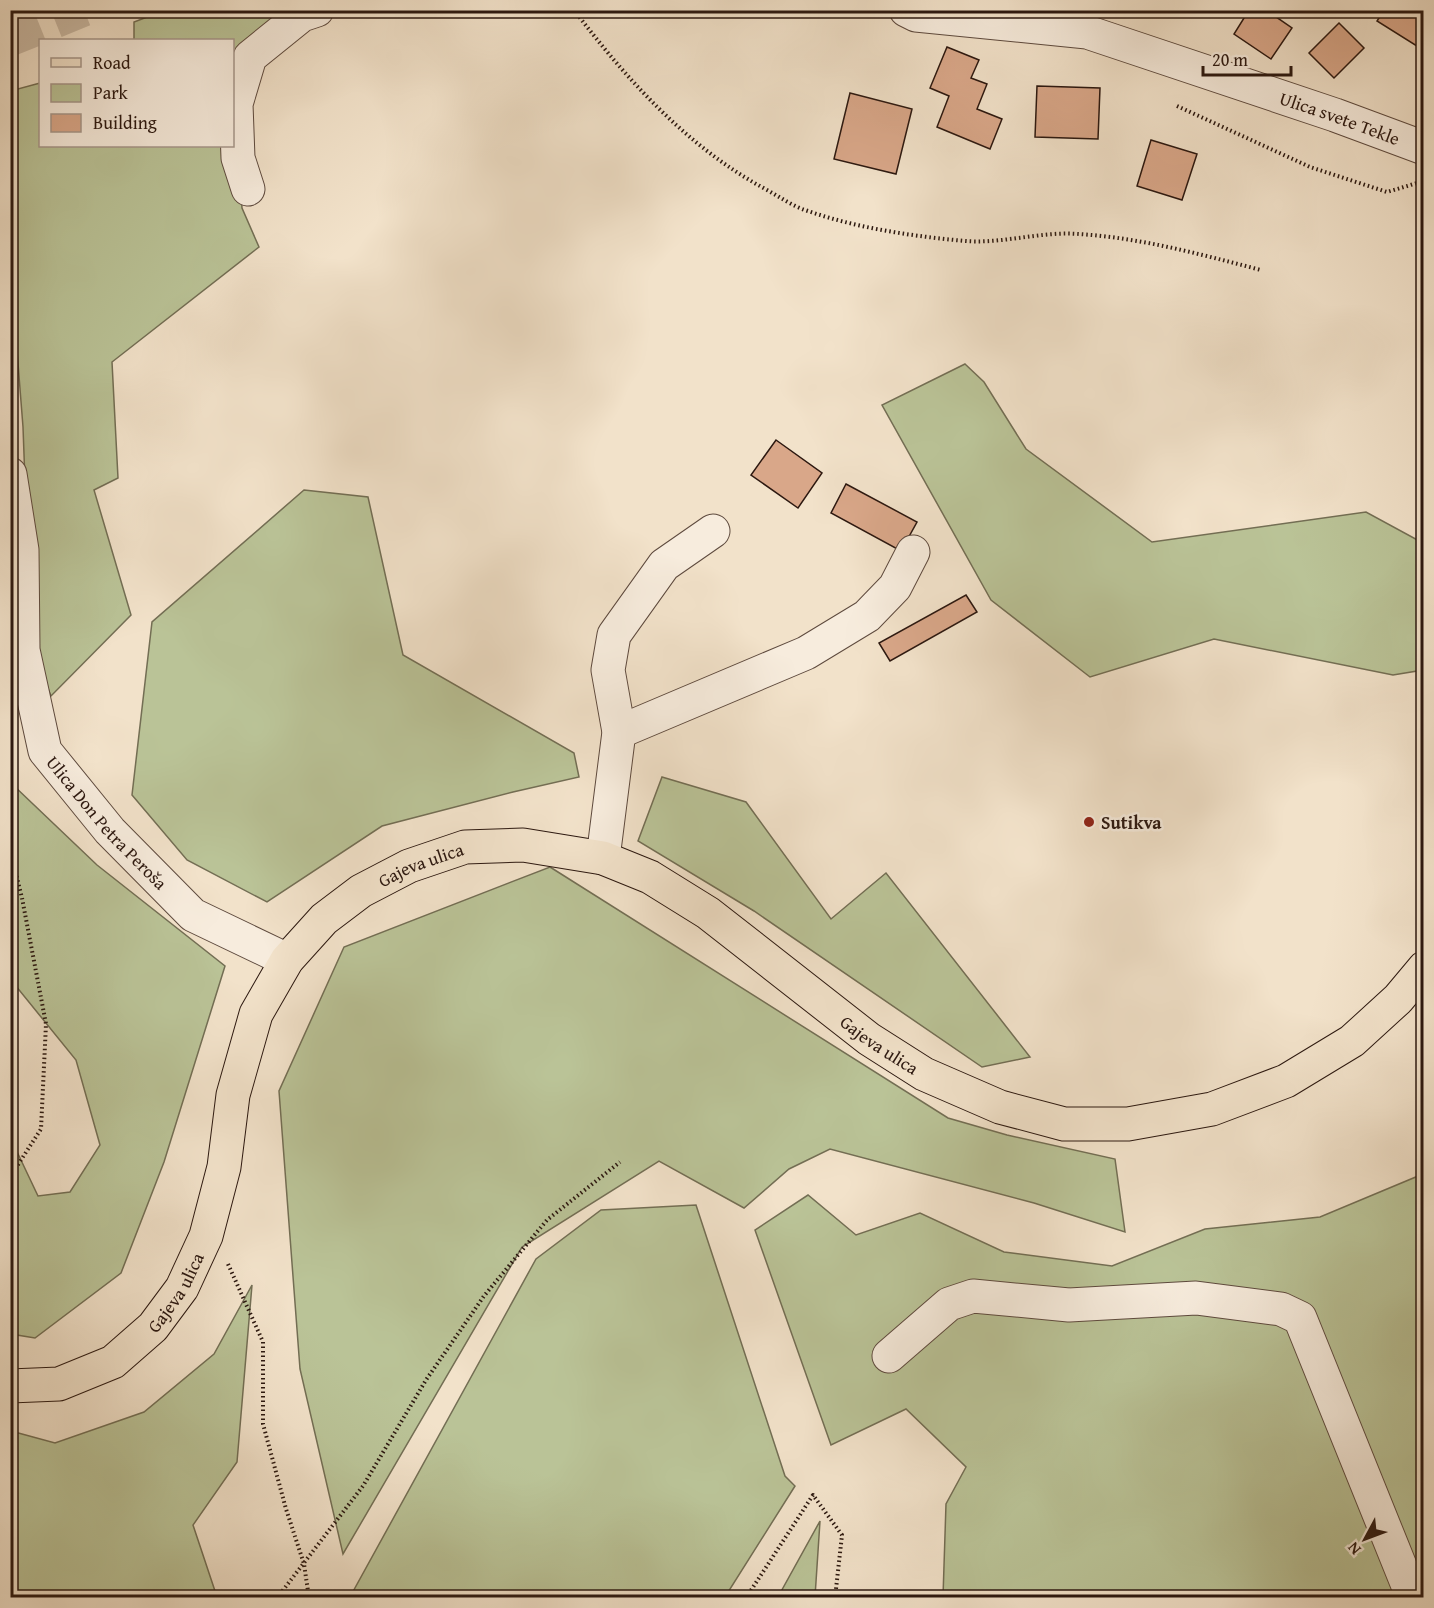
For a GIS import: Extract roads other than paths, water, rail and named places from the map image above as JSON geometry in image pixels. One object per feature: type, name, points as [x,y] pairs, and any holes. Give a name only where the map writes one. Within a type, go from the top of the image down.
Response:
[{"type":"main road","name":"Gajeva ulica","points":[[10,1386],[59,1384],[113,1362],[153,1327],[182,1288],[206,1236],[225,1167],[233,1095],[256,1014],[287,960],[324,919],[361,891],[409,866],[465,847],[524,845],[603,858],[650,877],[708,914],[869,1039],[924,1074],[1000,1107],[1064,1124],[1128,1124],[1212,1109],[1286,1081],[1352,1041],[1398,999],[1424,968]]},
{"type":"street","points":[[248,189],[238,158],[236,104],[250,57],[302,15],[317,10]]},
{"type":"street","name":"Ulica svete Tekle","points":[[906,10],[916,15],[1087,32],[1335,115],[1424,148]]},
{"type":"street","name":"Ulica Don Petra Peroša","points":[[10,474],[22,550],[23,650],[45,751],[110,831],[193,915],[287,960]]},
{"type":"street","points":[[603,858],[619,732],[608,670],[614,635],[664,564],[712,531]]},
{"type":"street","points":[[619,732],[806,653],[867,616],[895,587],[913,552]]},
{"type":"street","points":[[889,1356],[949,1304],[973,1296],[1070,1305],[1196,1298],[1281,1309],[1300,1318],[1413,1598]]},
{"type":"tunnel","points":[[10,40],[84,10]]},
{"type":"place","name":"Sutikva","points":[[1089,822]]}]
